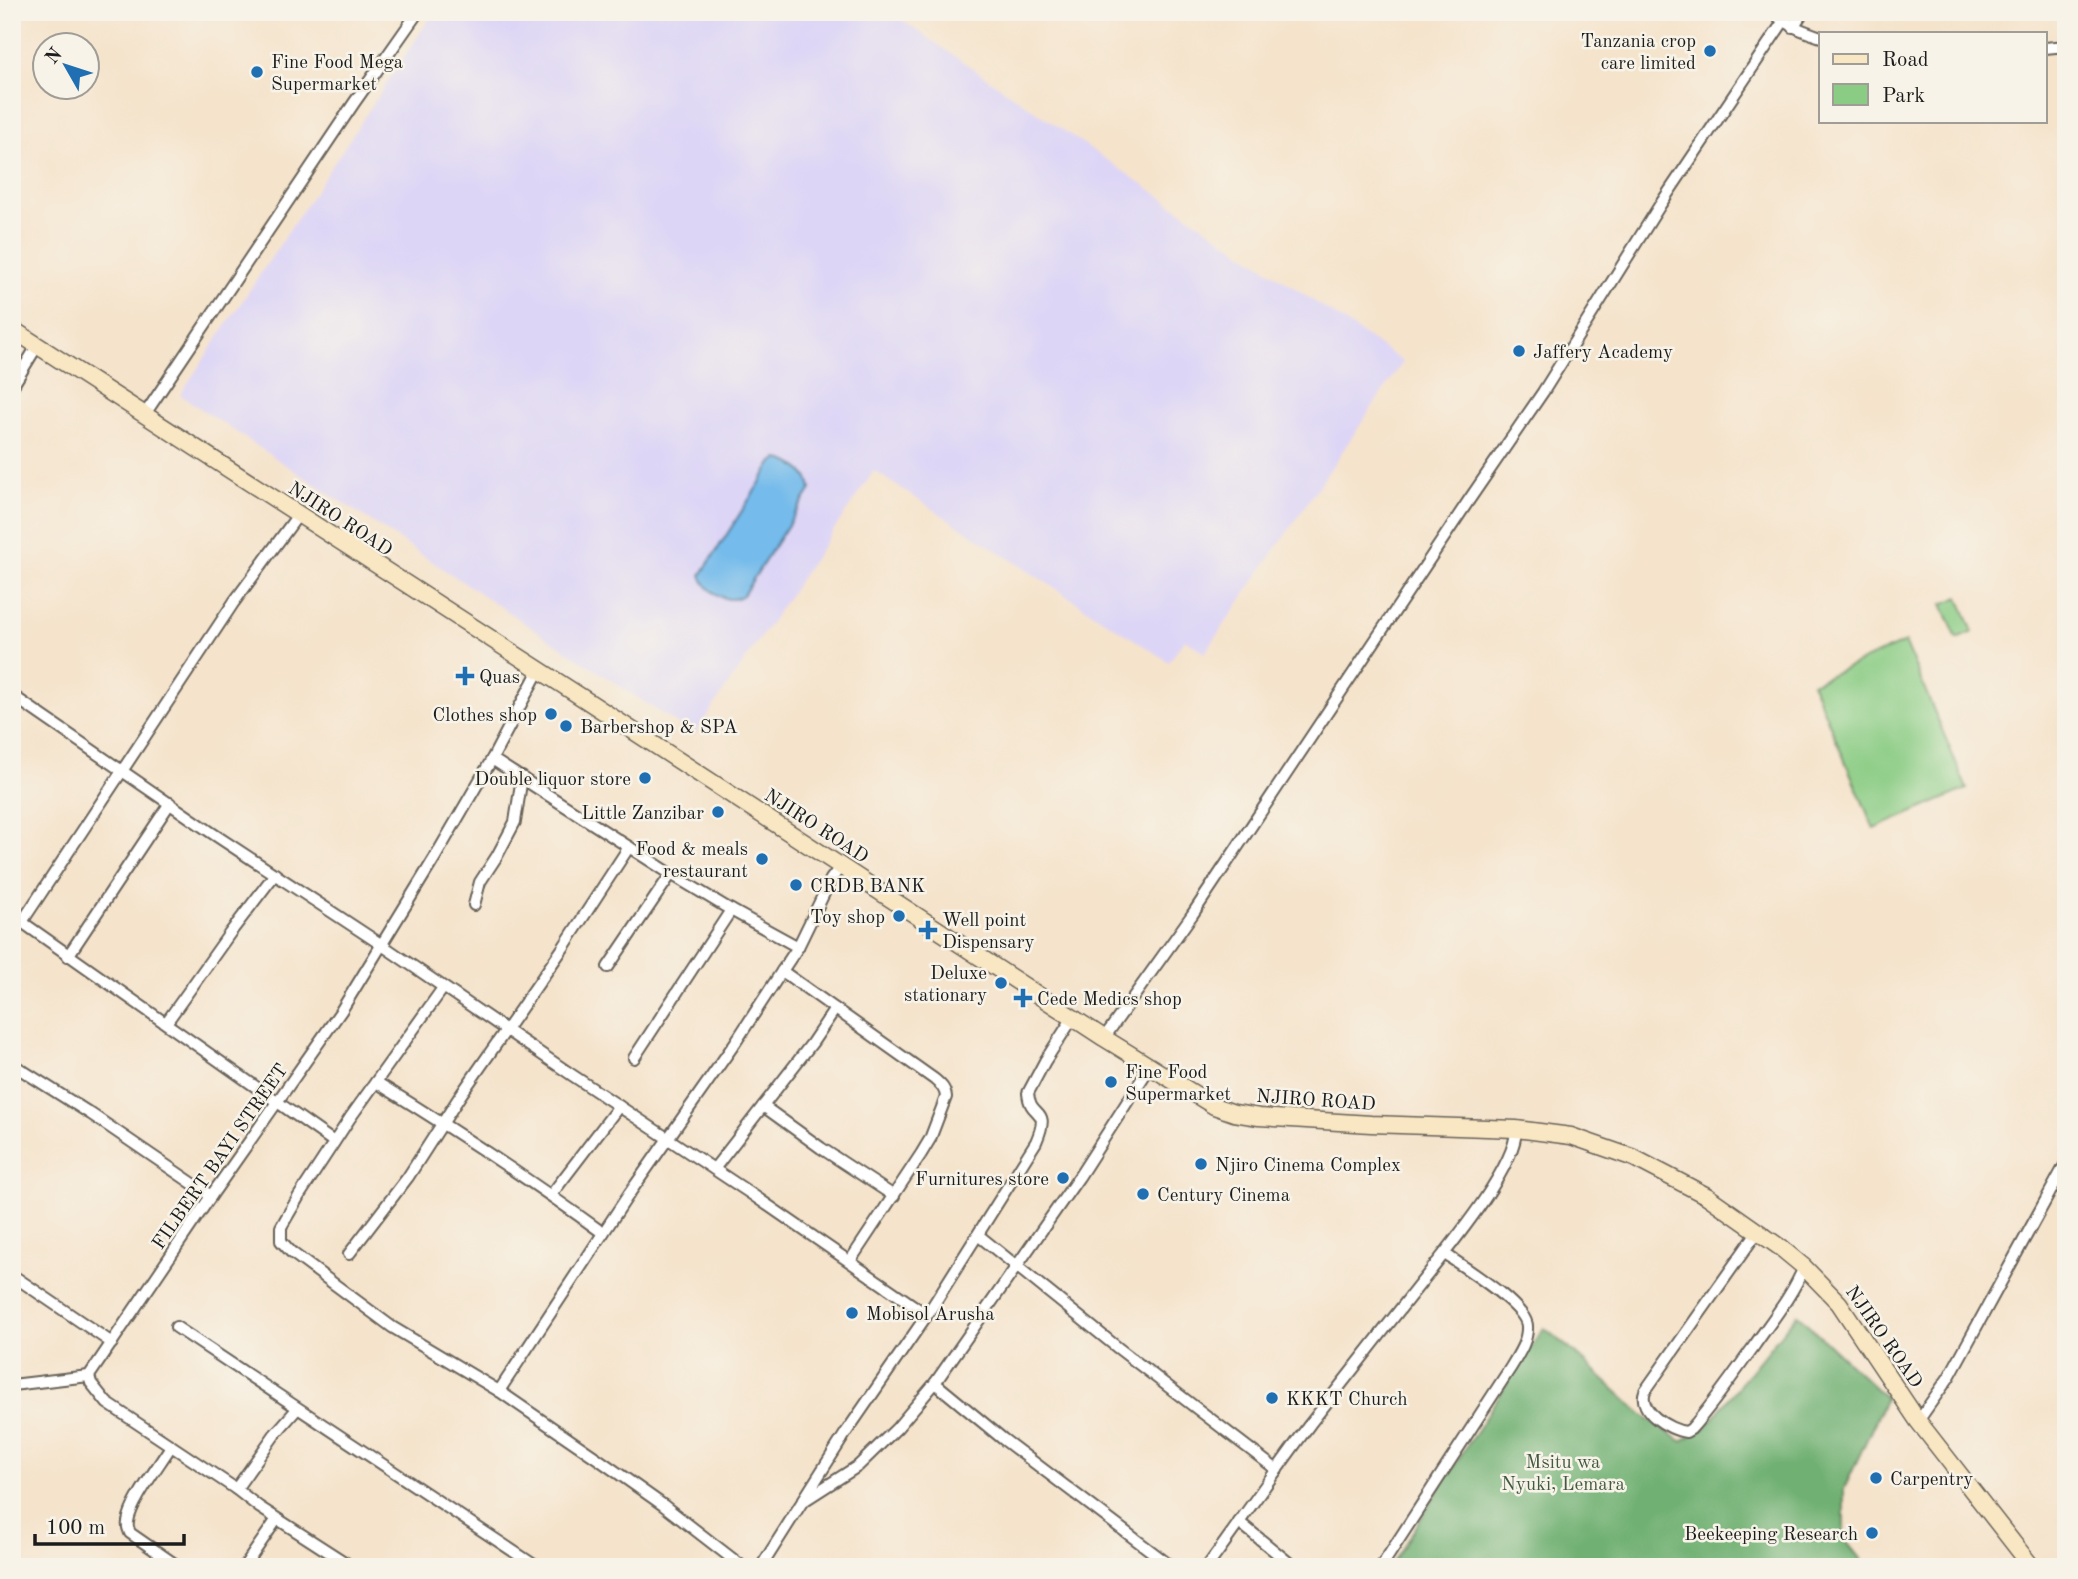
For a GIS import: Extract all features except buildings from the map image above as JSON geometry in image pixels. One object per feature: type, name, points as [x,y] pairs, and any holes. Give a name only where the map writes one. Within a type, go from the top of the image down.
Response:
[{"type":"street","points":[[145,414],[418,12]]},
{"type":"street","points":[[1772,12],[1788,25],[1819,36]]},
{"type":"street","points":[[1104,1038],[1200,904],[1543,392],[1660,205],[1788,25],[1803,12]]},
{"type":"street","points":[[2046,48],[2066,46]]},
{"type":"street","name":"NJIRO ROAD","points":[[12,329],[1074,1016],[1104,1038],[1214,1106],[1243,1115],[1371,1124],[1516,1129],[1571,1136],[1633,1158],[1707,1196],[1804,1267],[1839,1303],[1918,1420],[2032,1567]]},
{"type":"street","points":[[12,387],[37,346]]},
{"type":"street","points":[[22,922],[234,603],[298,515]]},
{"type":"street","name":"FILBERT BAYI STREET","points":[[89,1376],[211,1196],[320,1044],[492,759],[539,670]]},
{"type":"street","points":[[12,710],[16,697],[927,1315]]},
{"type":"street","points":[[492,759],[671,874],[798,947]]},
{"type":"street","points":[[474,905],[480,882],[514,822],[522,777]]},
{"type":"street","points":[[68,956],[170,803]]},
{"type":"street","points":[[349,1254],[408,1177],[629,847]]},
{"type":"street","points":[[499,1391],[798,947],[831,880],[841,866]]},
{"type":"street","points":[[166,1023],[275,874]]},
{"type":"street","points":[[608,967],[671,874]]},
{"type":"street","points":[[635,1058],[731,910]]},
{"type":"street","points":[[12,915],[334,1142]]},
{"type":"street","points":[[782,971],[934,1079],[945,1092],[946,1097],[930,1139],[850,1261]]},
{"type":"street","points":[[443,988],[334,1142],[284,1220],[279,1234],[281,1241],[291,1252],[392,1327],[499,1391],[656,1500],[743,1567]]},
{"type":"street","points":[[714,1170],[835,1009]]},
{"type":"street","points":[[761,1567],[847,1432],[927,1315],[1040,1133],[1042,1119],[1030,1103],[1028,1093],[1074,1016]]},
{"type":"street","points":[[12,1064],[211,1196]]},
{"type":"street","points":[[801,1503],[858,1466],[897,1428],[935,1383],[1079,1177],[1151,1065]]},
{"type":"street","points":[[376,1082],[551,1195],[603,1233]]},
{"type":"street","points":[[551,1195],[619,1106]]},
{"type":"street","points":[[763,1106],[894,1196]]},
{"type":"street","points":[[1207,1567],[1325,1405],[1445,1254],[1491,1188],[1516,1137],[1516,1129]]},
{"type":"street","points":[[1918,1420],[1949,1377],[2066,1163]]},
{"type":"street","points":[[1758,1231],[1645,1391],[1643,1402],[1648,1411],[1679,1431],[1686,1432],[1690,1429],[1727,1383],[1789,1296],[1804,1267]]},
{"type":"street","points":[[978,1235],[1118,1349],[1277,1470]]},
{"type":"street","points":[[1381,1567],[1511,1367],[1526,1336],[1527,1324],[1521,1312],[1445,1254]]},
{"type":"street","points":[[12,1275],[112,1343]]},
{"type":"street","points":[[176,1327],[537,1567]]},
{"type":"street","points":[[12,1385],[89,1376],[91,1383],[107,1403],[352,1567]]},
{"type":"street","points":[[935,1383],[1014,1447],[1172,1567]]},
{"type":"street","points":[[236,1489],[275,1434],[297,1409]]},
{"type":"street","points":[[172,1446],[139,1496],[127,1526],[131,1532],[179,1567]]},
{"type":"street","points":[[244,1567],[277,1519]]},
{"type":"street","points":[[1239,1522],[1294,1567]]},
{"type":"shaded area","points":[[434,12],[890,12],[1403,362],[1205,653],[1185,639],[1169,662],[874,471],[694,735],[180,395]]},
{"type":"green space","points":[[1959,597],[1973,632],[1957,639],[1942,604]]},
{"type":"green space","points":[[1905,642],[1967,789],[1874,829],[1812,683]]},
{"type":"green space","name":"Msitu wa Nyuki, Lemara","points":[[1797,1314],[1886,1398],[1844,1489],[1844,1539],[1867,1567],[1390,1567],[1544,1328],[1639,1412],[1681,1441],[1704,1429]]},
{"type":"water","points":[[778,459],[800,469],[808,478],[811,489],[743,595],[724,598],[707,586],[701,575],[773,462]]},
{"type":"place","name":"Tanzania crop care limited","points":[[1710,51]]},
{"type":"place","name":"Fine Food Mega Supermarket","points":[[257,72]]},
{"type":"place","name":"Jaffery Academy","points":[[1519,351]]},
{"type":"place","name":"Quas","points":[[465,676]]},
{"type":"place","name":"Clothes shop","points":[[551,714]]},
{"type":"place","name":"Barbershop & SPA","points":[[566,726]]},
{"type":"place","name":"Double liquor store","points":[[645,778]]},
{"type":"place","name":"Little Zanzibar","points":[[718,812]]},
{"type":"place","name":"Food & meals restaurant","points":[[762,859]]},
{"type":"place","name":"CRDB BANK","points":[[796,885]]},
{"type":"place","name":"Toy shop","points":[[899,916]]},
{"type":"place","name":"Well point Dispensary","points":[[928,930]]},
{"type":"place","name":"Deluxe stationary","points":[[1001,983]]},
{"type":"place","name":"Cede Medics shop","points":[[1023,998]]},
{"type":"place","name":"Fine Food Supermarket","points":[[1111,1082]]},
{"type":"place","name":"Njiro Cinema Complex","points":[[1201,1164]]},
{"type":"place","name":"Furnitures store","points":[[1063,1178]]},
{"type":"place","name":"Century Cinema","points":[[1143,1194]]},
{"type":"place","name":"Mobisol Arusha","points":[[852,1313]]},
{"type":"place","name":"KKKT Church","points":[[1272,1398]]},
{"type":"place","name":"Carpentry","points":[[1876,1478]]},
{"type":"place","name":"Beekeeping Research","points":[[1872,1533]]}]
